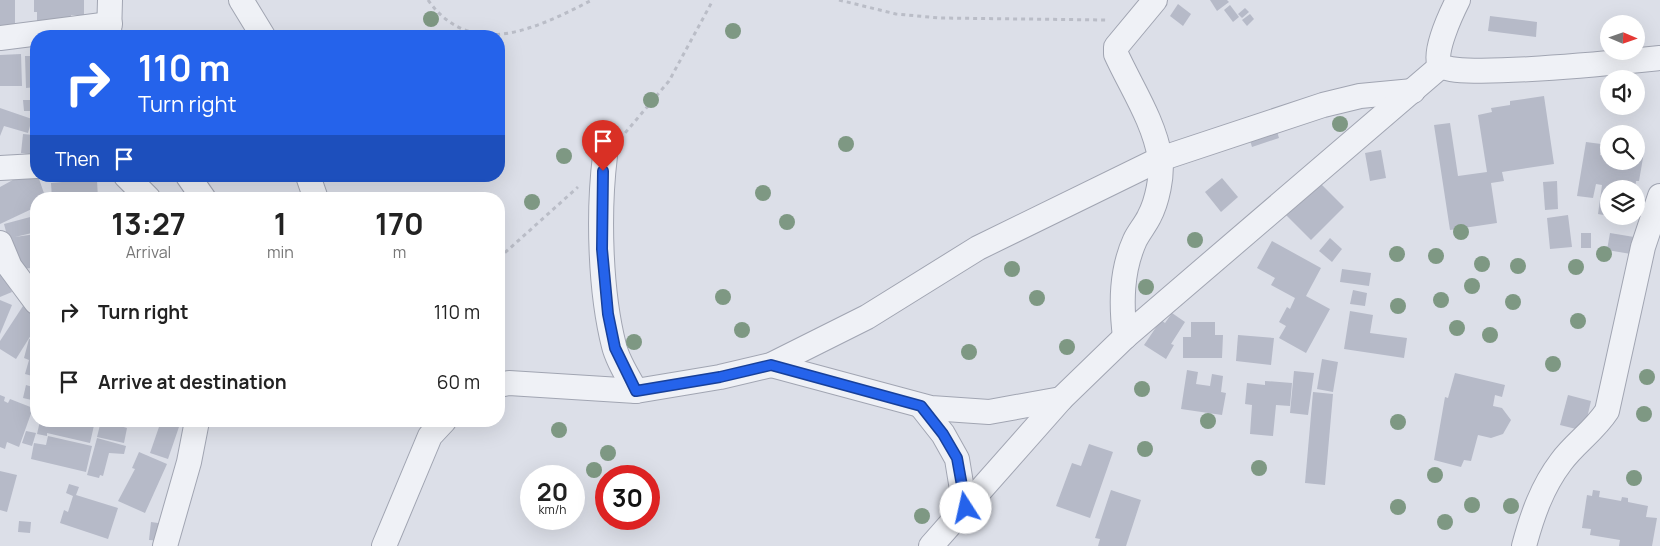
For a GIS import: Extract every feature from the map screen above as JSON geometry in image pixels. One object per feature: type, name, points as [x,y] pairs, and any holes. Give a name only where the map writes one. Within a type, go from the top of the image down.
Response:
[{"type":"street","points":[[110,0],[110,30]]},
{"type":"street","points":[[241,0],[259,30]]},
{"type":"street","points":[[1125,337],[1121,308],[1123,283],[1136,240],[1150,216],[1158,192],[1160,159],[1146,115],[1116,54],[1118,41],[1155,0]]},
{"type":"street","points":[[1458,0],[1439,47],[1438,60],[1441,66],[1449,70],[1469,71],[1660,58]]},
{"type":"street","points":[[0,38],[30,36]]},
{"type":"street","points":[[931,546],[1061,399],[1125,337],[1441,66]]},
{"type":"street","points":[[505,384],[636,391],[720,377],[771,365],[867,317],[978,248],[1160,159],[1332,103],[1360,96],[1413,91]]},
{"type":"street","points":[[605,156],[601,186],[602,249],[608,314],[615,348],[636,391]]},
{"type":"street","points":[[0,168],[30,166]]},
{"type":"street","points":[[132,182],[142,192]]},
{"type":"street","points":[[1524,546],[1543,490],[1561,461],[1597,426],[1607,411],[1643,248],[1660,196]]},
{"type":"street","points":[[0,243],[10,267],[30,294]]},
{"type":"street","points":[[771,365],[921,406],[971,412],[989,412],[1061,399]]},
{"type":"street","points":[[921,406],[943,434],[957,458],[966,508]]},
{"type":"street","points":[[165,546],[189,462],[196,427]]},
{"type":"street","points":[[393,539],[432,427]]},
{"type":"path","points":[[428,0],[438,15],[452,24],[468,30]]},
{"type":"path","points":[[505,35],[523,32],[592,0]]},
{"type":"path","points":[[840,0],[896,14],[939,18],[999,20],[1082,18],[1136,22]]},
{"type":"building","points":[[0,0],[15,0],[15,28],[0,28]]},
{"type":"building","points":[[34,0],[84,0],[84,15],[71,15],[71,27],[37,27],[37,12],[34,12]]},
{"type":"building","points":[[1210,0],[1227,0],[1229,2],[1217,11]]},
{"type":"building","points":[[1178,4],[1191,14],[1183,26],[1170,16]]},
{"type":"building","points":[[1230,5],[1239,17],[1233,22],[1224,10]]},
{"type":"building","points":[[1245,8],[1249,12],[1242,18],[1238,14]]},
{"type":"building","points":[[1250,14],[1254,19],[1247,26],[1242,20]]},
{"type":"building","points":[[1490,16],[1537,22],[1536,37],[1488,31]]},
{"type":"building","points":[[21,54],[22,86],[0,86],[0,55]]},
{"type":"building","points":[[25,56],[30,56],[30,88],[26,88]]},
{"type":"building","points":[[1544,96],[1554,164],[1502,172],[1504,181],[1491,183],[1497,223],[1450,230],[1434,125],[1450,123],[1458,176],[1487,172],[1478,115],[1492,112],[1491,108],[1510,105],[1510,101]]},
{"type":"building","points":[[23,100],[30,100],[30,111],[24,111]]},
{"type":"building","points":[[0,108],[30,118],[28,133],[4,126],[0,136]]},
{"type":"building","points":[[1276,128],[1279,138],[1252,147],[1249,137]]},
{"type":"building","points":[[23,134],[30,135],[30,154],[21,153]]},
{"type":"building","points":[[1586,142],[1600,144],[1600,170],[1641,170],[1639,180],[1600,180],[1600,185],[1596,184],[1593,198],[1577,196]]},
{"type":"building","points":[[1381,150],[1386,178],[1370,181],[1365,153]]},
{"type":"building","points":[[22,175],[30,176],[30,182],[40,182],[44,192],[30,192],[30,210],[0,224],[0,187]]},
{"type":"building","points":[[1222,178],[1238,197],[1221,212],[1205,192]]},
{"type":"building","points":[[1318,181],[1344,207],[1311,240],[1285,214]]},
{"type":"building","points":[[1557,181],[1558,209],[1545,210],[1543,182]]},
{"type":"building","points":[[97,182],[98,192],[52,192],[51,183]]},
{"type":"building","points":[[1568,215],[1572,247],[1550,249],[1547,218]]},
{"type":"building","points":[[30,217],[30,233],[15,237],[30,235],[30,268],[18,270],[12,238],[8,239],[4,224]]},
{"type":"building","points":[[1581,233],[1591,233],[1591,248],[1581,248]]},
{"type":"building","points":[[1610,233],[1634,237],[1631,254],[1607,250]]},
{"type":"building","points":[[1330,238],[1342,249],[1332,262],[1319,251]]},
{"type":"building","points":[[1272,241],[1321,268],[1306,296],[1330,309],[1306,353],[1279,338],[1286,326],[1279,322],[1287,307],[1290,309],[1295,298],[1271,285],[1275,278],[1257,268]]},
{"type":"building","points":[[0,267],[12,292],[0,297]]},
{"type":"building","points":[[1342,269],[1371,273],[1369,286],[1340,282]]},
{"type":"building","points":[[1353,290],[1367,293],[1365,306],[1350,304]]},
{"type":"building","points":[[0,300],[12,305],[0,334]]},
{"type":"building","points":[[23,306],[30,311],[30,337],[16,359],[0,349],[0,341]]},
{"type":"building","points":[[1350,311],[1373,315],[1370,333],[1407,338],[1404,358],[1344,349]]},
{"type":"building","points":[[1172,313],[1185,322],[1171,344],[1174,345],[1166,359],[1144,345],[1161,320],[1165,323]]},
{"type":"building","points":[[1191,322],[1215,322],[1215,335],[1223,335],[1222,358],[1183,358],[1183,337],[1191,337]]},
{"type":"building","points":[[1238,335],[1274,338],[1271,365],[1236,361]]},
{"type":"building","points":[[30,339],[30,375],[25,374],[29,360],[24,358]]},
{"type":"building","points":[[1322,359],[1338,362],[1333,392],[1317,389]]},
{"type":"building","points":[[1187,370],[1198,372],[1196,384],[1210,386],[1212,374],[1223,376],[1221,392],[1226,393],[1222,415],[1181,409]]},
{"type":"building","points":[[1294,371],[1314,373],[1308,415],[1290,413]]},
{"type":"building","points":[[1455,373],[1505,385],[1502,397],[1495,395],[1493,406],[1502,408],[1511,420],[1503,434],[1491,438],[1478,435],[1471,461],[1464,460],[1461,467],[1434,460],[1445,397],[1448,398]]},
{"type":"building","points":[[1265,381],[1292,383],[1290,406],[1276,405],[1273,436],[1250,434],[1252,405],[1245,404],[1247,383],[1265,385]]},
{"type":"building","points":[[26,385],[30,386],[30,400],[23,398]]},
{"type":"building","points":[[1313,392],[1333,394],[1325,485],[1305,483]]},
{"type":"building","points":[[0,395],[5,397],[4,401],[8,403],[10,399],[30,407],[30,416],[19,447],[7,442],[5,449],[0,447]]},
{"type":"building","points":[[1568,395],[1591,401],[1584,431],[1560,425]]},
{"type":"building","points":[[39,427],[94,427],[90,443],[47,433],[47,436],[37,434]]},
{"type":"building","points":[[100,427],[127,428],[124,443],[97,437]]},
{"type":"building","points":[[159,427],[179,427],[168,459],[150,453]]},
{"type":"building","points":[[26,431],[36,433],[32,446],[22,443]]},
{"type":"building","points":[[48,436],[92,446],[86,472],[31,459],[34,443],[46,445]]},
{"type":"building","points":[[97,438],[126,446],[124,454],[109,453],[103,476],[100,475],[99,478],[87,475]]},
{"type":"building","points":[[1089,444],[1113,452],[1090,518],[1056,506],[1072,463],[1081,466]]},
{"type":"building","points":[[139,452],[167,464],[145,513],[118,501],[135,469],[132,468]]},
{"type":"building","points":[[0,471],[17,475],[7,512],[0,510]]},
{"type":"building","points":[[69,484],[79,487],[76,495],[118,508],[108,539],[60,523],[64,510],[68,512],[73,496],[66,493]]},
{"type":"building","points":[[1111,490],[1141,500],[1126,546],[1098,546],[1100,539],[1095,538]]},
{"type":"building","points":[[1593,490],[1600,491],[1599,497],[1621,501],[1622,497],[1628,498],[1628,502],[1648,506],[1646,517],[1657,518],[1652,546],[1619,546],[1620,540],[1590,535],[1591,529],[1582,528],[1587,495],[1592,496]]},
{"type":"building","points":[[19,521],[31,522],[30,533],[18,532]]},
{"type":"building","points":[[151,522],[165,524],[163,541],[149,540]]},
{"type":"route","points":[[603,171],[601,186],[602,249],[608,314],[615,348],[623,368],[636,391],[720,377],[771,365],[921,406],[943,434],[957,458],[966,508]]}]
